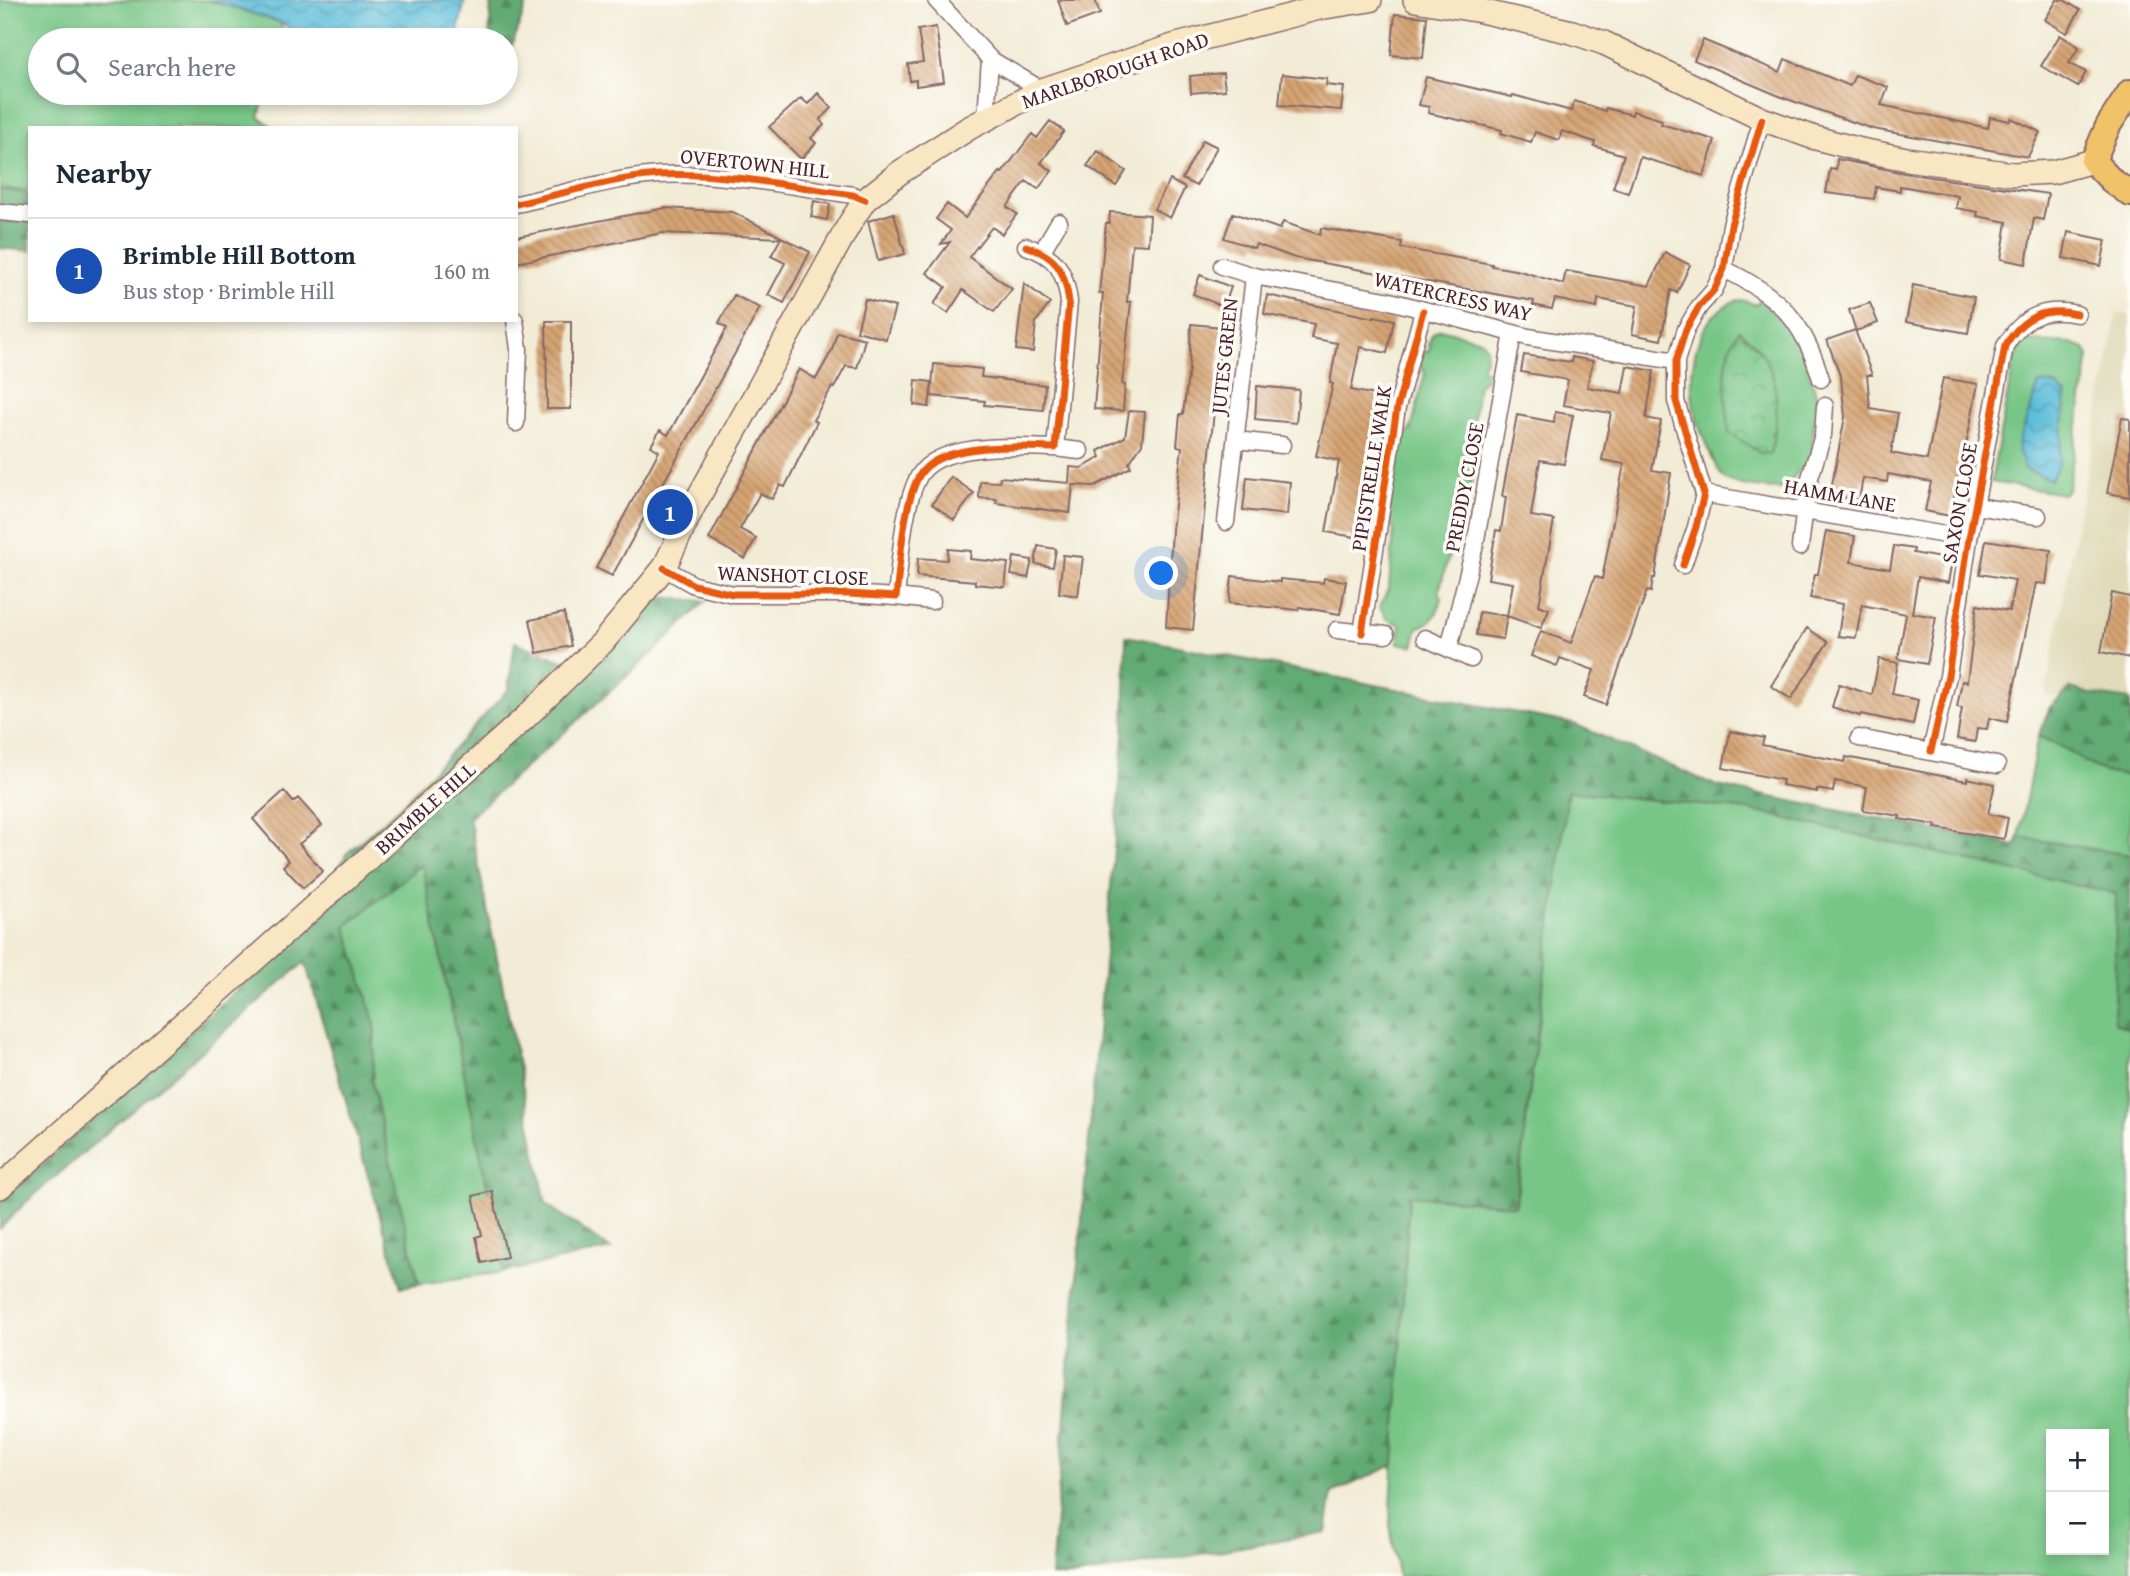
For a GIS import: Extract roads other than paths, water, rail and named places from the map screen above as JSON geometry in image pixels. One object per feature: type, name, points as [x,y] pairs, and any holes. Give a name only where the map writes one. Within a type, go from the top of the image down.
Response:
[{"type":"main road","name":"MARLBOROUGH ROAD","points":[[772,365],[865,200],[899,173],[986,119],[1042,90],[1173,46],[1319,8],[1370,0]]},
{"type":"main road","points":[[1421,0],[1557,27],[1588,37],[1762,119],[1861,150],[2001,173],[2053,173],[2093,161]]},
{"type":"main road","points":[[2093,161],[2108,126],[2130,92]]},
{"type":"main road","points":[[2093,161],[2111,180],[2130,194]]},
{"type":"main road","name":"BRIMBLE HILL","points":[[0,1187],[526,718],[603,642],[664,568],[693,507],[772,365]]},
{"type":"street","points":[[936,0],[990,59],[1042,90]]},
{"type":"street","points":[[986,119],[990,59]]},
{"type":"street","points":[[1683,565],[1704,494],[1676,401],[1676,361],[1686,328],[1714,290],[1724,269],[1731,225],[1762,119]]},
{"type":"street","name":"OVERTOWN HILL","points":[[518,204],[619,180],[674,175],[720,177],[785,185],[853,195],[865,200]]},
{"type":"street","points":[[0,212],[28,215]]},
{"type":"street","points":[[1042,251],[1059,222]]},
{"type":"street","points":[[1026,246],[1042,251],[1053,259],[1067,288],[1069,302],[1055,448]]},
{"type":"street","name":"WATERCRESS WAY","points":[[1222,266],[1254,276],[1385,300],[1513,333],[1676,361]]},
{"type":"street","points":[[1724,269],[1777,300],[1811,350],[1821,379]]},
{"type":"street","name":"JUTES GREEN","points":[[1226,522],[1254,276]]},
{"type":"street","name":"SAXON CLOSE","points":[[1931,751],[1948,676],[1969,539],[2006,346],[2011,335],[2041,313],[2060,310],[2077,314]]},
{"type":"street","name":"PIPISTRELLE WALK","points":[[1362,633],[1397,408],[1423,311]]},
{"type":"street","points":[[514,322],[519,349],[516,423]]},
{"type":"street","name":"PREDDY CLOSE","points":[[1449,648],[1475,545],[1513,333]]},
{"type":"street","points":[[1800,547],[1808,484],[1823,435],[1825,406]]},
{"type":"street","name":"JUTES GREEN","points":[[1237,440],[1282,446]]},
{"type":"street","name":"WANSHOT CLOSE","points":[[896,597],[911,498],[920,474],[930,463],[944,456],[1002,446],[1080,451]]},
{"type":"street","name":"HAMM LANE","points":[[1704,494],[1969,539]]},
{"type":"street","name":"SAXON CLOSE","points":[[1976,506],[2038,516]]},
{"type":"street","name":"WANSHOT CLOSE","points":[[664,568],[694,585],[733,594],[849,594],[932,601]]},
{"type":"street","points":[[1337,630],[1386,635]]},
{"type":"street","points":[[1425,638],[1471,659]]},
{"type":"street","points":[[1858,738],[1997,765]]},
{"type":"water","points":[[209,0],[465,0],[459,28],[288,28],[280,22]]},
{"type":"water","points":[[2039,384],[2056,386],[2066,395],[2059,463],[2051,480],[2025,469],[2018,448]]},
{"type":"place","name":"Brimble Hill Bottom","points":[[670,512]]}]
